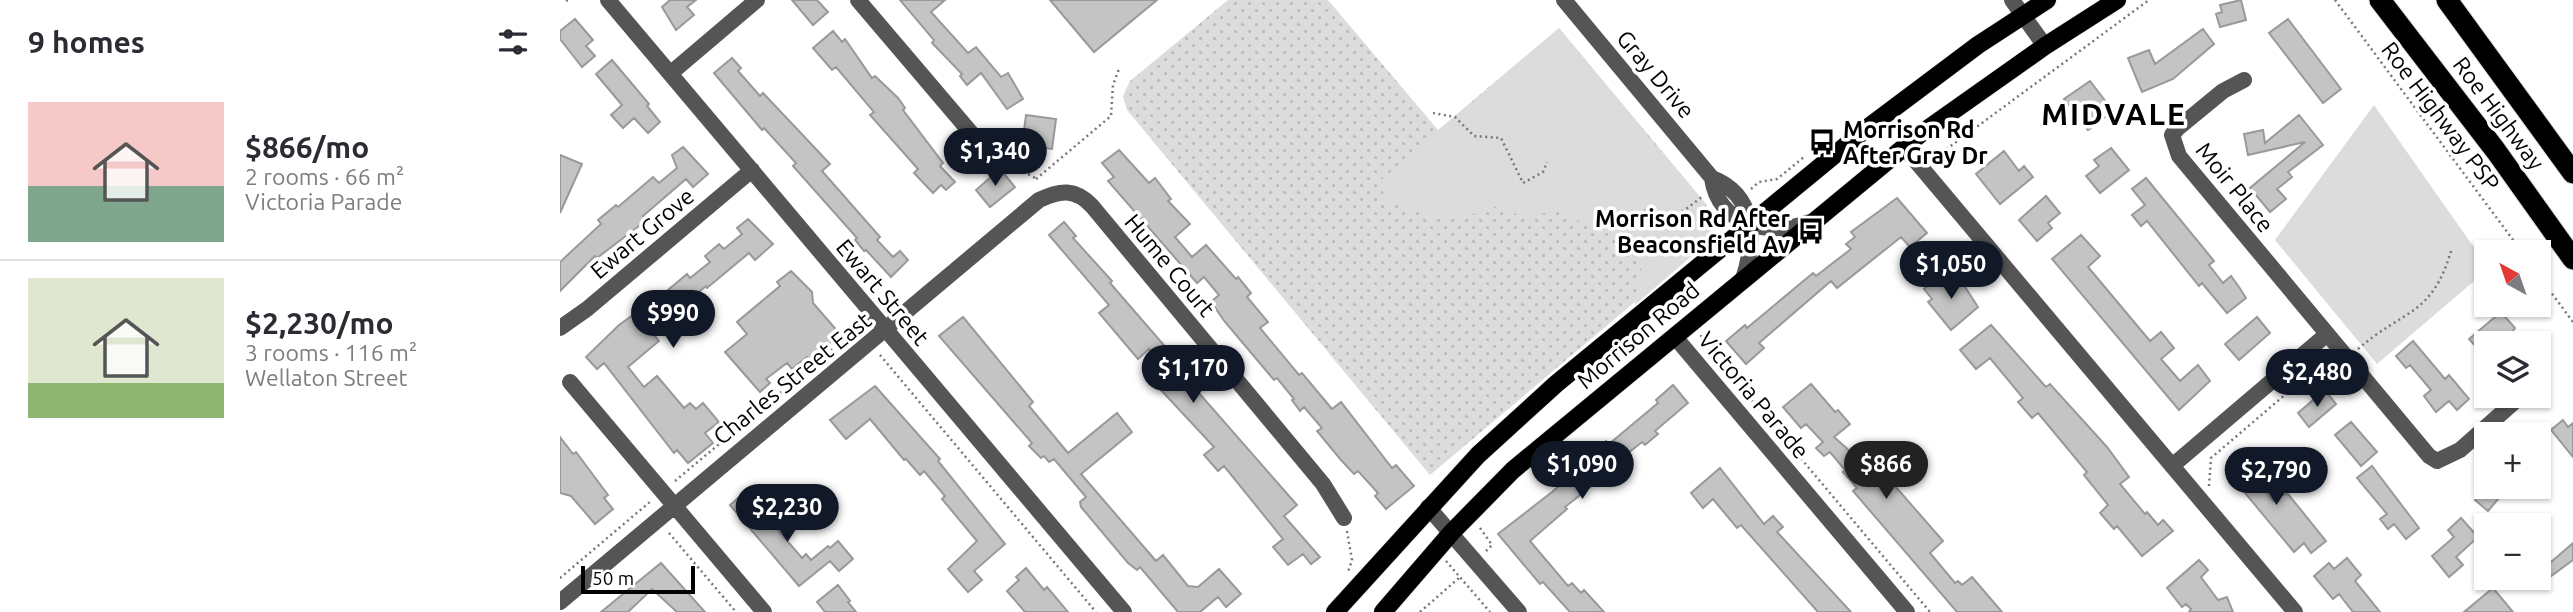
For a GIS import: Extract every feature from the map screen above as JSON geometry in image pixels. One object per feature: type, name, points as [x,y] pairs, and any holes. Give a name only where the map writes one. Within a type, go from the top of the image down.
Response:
[{"type":"highway","name":"Roe Highway","points":[[2381,0],[2496,151],[2573,259]]},
{"type":"highway","name":"Roe Highway","points":[[2447,0],[2573,173]]},
{"type":"highway","points":[[2516,95],[2573,164]]},
{"type":"main road","name":"Morrison Road","points":[[1335,612],[1428,507],[1478,456],[1556,384],[1749,224],[1934,77],[2047,0]]},
{"type":"main road","name":"Morrison Road","points":[[1383,612],[1452,532],[1513,470],[1904,146],[2045,46],[2117,0]]},
{"type":"street","name":"Ewart Street","points":[[608,0],[1124,612]]},
{"type":"street","points":[[671,73],[757,0]]},
{"type":"street","points":[[858,0],[972,134]]},
{"type":"street","name":"Gray Drive","points":[[1564,0],[1712,177],[1714,192],[1737,220],[1767,230],[1790,230],[1815,220]]},
{"type":"street","points":[[2012,0],[2045,46]]},
{"type":"street","name":"Moir Place","points":[[2244,80],[2223,91],[2172,135],[2179,156],[2326,335],[2437,461],[2460,450],[2507,408]]},
{"type":"street","points":[[1904,146],[2295,612]]},
{"type":"street","name":"Ewart Grove","points":[[560,328],[587,309],[752,170]]},
{"type":"street","name":"Hume Court","points":[[1055,192],[1070,191],[1083,197],[1092,206],[1323,484],[1344,518]]},
{"type":"street","name":"Charles Street East","points":[[560,602],[1039,200],[1055,192]]},
{"type":"street","points":[[1743,279],[1750,251],[1749,224]]},
{"type":"street","points":[[2172,466],[2326,335]]},
{"type":"street","name":"Victoria Parade","points":[[1675,337],[1907,612]]},
{"type":"street","points":[[570,382],[764,612]]},
{"type":"street","points":[[1428,507],[1476,559],[1519,612]]},
{"type":"path","points":[[1922,167],[2149,0]]},
{"type":"path","name":"Roe Highway PSP","points":[[2335,0],[2513,240]]},
{"type":"path","points":[[1036,179],[1111,116],[1113,85],[1119,69]]},
{"type":"path","points":[[1433,113],[1455,117],[1474,136],[1501,138],[1523,183],[1543,172],[1547,162]]},
{"type":"path","points":[[972,134],[989,152],[1055,192]]},
{"type":"path","points":[[1644,210],[1657,225],[1663,226],[1703,196]]},
{"type":"path","points":[[2204,490],[2210,485],[2211,458],[2314,370],[2332,372],[2373,336],[2426,302],[2438,287],[2451,251]]},
{"type":"path","points":[[2552,294],[2573,322]]},
{"type":"path","points":[[669,485],[846,338],[862,321]]},
{"type":"path","points":[[1702,331],[1703,342],[1930,612]]},
{"type":"path","points":[[880,355],[1096,612]]},
{"type":"path","points":[[560,578],[657,496]]},
{"type":"path","points":[[1343,580],[1352,560],[1344,518]]},
{"type":"path","points":[[1476,559],[1492,545],[1480,530],[1480,521]]},
{"type":"path","points":[[664,528],[736,612]]},
{"type":"path","points":[[1436,551],[1490,612]]},
{"type":"path","points":[[1420,612],[1460,576]]},
{"type":"shaded area","points":[[1228,0],[1328,0],[1438,130],[1559,28],[1707,205],[1707,241],[1430,475],[1127,110],[1123,96],[1130,81]]},
{"type":"shaded area","points":[[1559,28],[1717,220],[1709,241],[1635,305],[1641,271],[1640,253],[1636,244],[1617,227],[1600,228],[1586,224],[1573,217],[1561,205],[1540,215],[1519,215],[1497,206],[1464,217],[1438,216],[1415,211],[1385,199],[1380,181]]},
{"type":"shaded area","points":[[2374,105],[2474,247],[2474,281],[2377,364],[2275,240]]},
{"type":"building","points":[[670,0],[696,0],[687,7],[694,15],[676,30],[662,7]]},
{"type":"building","points":[[792,0],[817,0],[828,12],[813,25]]},
{"type":"building","points":[[900,0],[945,0],[931,12],[968,53],[976,47],[1001,77],[1008,73],[1023,99],[1007,109],[981,73],[967,85],[960,76],[962,74],[932,43],[934,40]]},
{"type":"building","points":[[1050,0],[1157,0],[1094,52]]},
{"type":"building","points":[[2241,0],[2246,20],[2220,27],[2216,14],[2222,12],[2220,5]]},
{"type":"building","points":[[575,19],[593,40],[586,46],[595,56],[582,67],[560,39],[560,31]]},
{"type":"building","points":[[2288,19],[2341,89],[2323,103],[2269,33]]},
{"type":"building","points":[[2203,29],[2214,44],[2173,79],[2142,92],[2128,58],[2149,50],[2155,64]]},
{"type":"building","points":[[833,31],[842,42],[845,39],[872,78],[875,76],[898,98],[905,108],[903,110],[943,163],[940,166],[955,182],[946,190],[941,185],[933,193],[914,173],[918,169],[870,115],[874,112],[836,67],[832,70],[813,48]]},
{"type":"building","points":[[732,58],[741,68],[738,71],[760,96],[763,93],[830,164],[822,171],[880,237],[877,240],[893,257],[900,251],[908,260],[891,277],[866,250],[864,251],[855,240],[857,238],[793,166],[796,163],[764,128],[762,130],[714,73]]},
{"type":"building","points":[[612,60],[649,104],[647,106],[660,122],[648,133],[634,118],[623,128],[611,115],[622,105],[596,74]]},
{"type":"building","points":[[2090,81],[2113,111],[2088,130],[2064,99]]},
{"type":"building","points":[[1026,115],[1056,119],[1052,149],[1036,147],[1034,156],[1021,154]]},
{"type":"building","points":[[2299,115],[2323,145],[2288,172],[2292,177],[2277,189],[2286,199],[2270,212],[2250,188],[2305,142],[2248,155],[2244,134],[2263,130],[2265,143]]},
{"type":"building","points":[[683,147],[708,174],[693,187],[686,179],[643,216],[647,220],[597,258],[595,256],[560,291],[560,262],[601,224],[598,220],[616,205],[618,207],[653,177],[659,183],[677,168],[672,155]]},
{"type":"building","points":[[2111,148],[2129,170],[2100,193],[2086,176],[2099,166],[2094,160]]},
{"type":"building","points":[[1119,150],[1149,183],[1155,178],[1171,199],[1168,201],[1190,224],[1175,237],[1192,257],[1206,245],[1236,279],[1238,277],[1251,293],[1247,297],[1268,322],[1260,328],[1299,375],[1302,373],[1332,409],[1341,402],[1392,468],[1396,465],[1414,486],[1386,509],[1375,496],[1378,493],[1358,471],[1354,474],[1317,431],[1322,428],[1304,407],[1300,411],[1277,378],[1274,380],[1225,322],[1211,302],[1219,295],[1204,277],[1197,283],[1108,181],[1114,177],[1102,163]]},
{"type":"building","points":[[2004,151],[2019,171],[2024,166],[2033,177],[2000,204],[1976,174]]},
{"type":"building","points":[[560,155],[582,164],[560,213]]},
{"type":"building","points":[[1000,169],[1015,187],[990,207],[976,190]]},
{"type":"building","points":[[2146,178],[2214,261],[2209,265],[2223,283],[2231,276],[2246,298],[2227,313],[2202,283],[2199,286],[2147,221],[2141,226],[2132,215],[2145,205],[2132,189]]},
{"type":"building","points":[[2046,196],[2060,213],[2048,223],[2052,228],[2037,241],[2019,220]]},
{"type":"building","points":[[1897,198],[1927,233],[1910,247],[1901,237],[1837,288],[1831,281],[1759,343],[1764,348],[1746,364],[1726,341],[1745,325],[1747,328],[1813,273],[1816,276],[1851,249],[1846,244],[1855,237],[1851,232]]},
{"type":"building","points":[[748,219],[773,244],[755,260],[749,253],[671,315],[668,312],[648,328],[659,341],[628,367],[644,387],[657,376],[684,408],[690,403],[696,409],[703,403],[719,422],[705,433],[713,443],[688,463],[677,450],[674,453],[604,363],[597,369],[586,357],[619,325],[633,315],[636,317],[687,274],[690,278],[710,262],[705,256],[719,244],[724,249],[742,234],[737,228]]},
{"type":"building","points":[[1064,222],[1076,236],[1073,238],[1112,281],[1110,283],[1195,381],[1191,384],[1297,505],[1284,516],[1320,557],[1311,564],[1303,554],[1288,565],[1273,547],[1283,539],[1224,466],[1218,471],[1204,455],[1214,447],[1160,389],[1169,380],[1163,373],[1167,369],[1149,349],[1138,359],[1099,313],[1109,305],[1049,235]]},
{"type":"building","points":[[2081,235],[2100,256],[2088,267],[2150,341],[2161,332],[2174,348],[2161,359],[2180,381],[2198,365],[2210,381],[2179,410],[2052,259]]},
{"type":"building","points":[[791,271],[812,292],[813,303],[840,334],[810,361],[807,357],[792,369],[787,363],[766,379],[770,383],[760,392],[725,352],[747,334],[737,322],[780,286],[777,282]]},
{"type":"building","points":[[1958,276],[1978,307],[1951,330],[1928,302],[1932,299],[1924,289],[1936,279],[1946,285]]},
{"type":"building","points":[[963,317],[1033,402],[1029,406],[1068,453],[1117,413],[1132,432],[1081,474],[1156,561],[1163,555],[1188,586],[1198,587],[1219,569],[1241,594],[1226,607],[1218,597],[1200,612],[1178,612],[1140,567],[1137,570],[1128,563],[1081,507],[1080,502],[1086,497],[1054,459],[1049,462],[1044,456],[1041,458],[1029,446],[1032,443],[939,336]]},
{"type":"building","points":[[2257,317],[2270,333],[2239,360],[2225,344]]},
{"type":"building","points":[[2495,317],[2505,317],[2515,328],[2513,331],[2478,331]]},
{"type":"building","points":[[1991,325],[2046,387],[2050,384],[2107,447],[2129,477],[2120,484],[2145,514],[2147,512],[2158,525],[2163,520],[2173,531],[2142,556],[2117,526],[2114,529],[2100,513],[2108,505],[2084,475],[2087,472],[2038,413],[2032,418],[2018,402],[2023,398],[1990,358],[1976,369],[1960,350]]},
{"type":"building","points":[[2413,341],[2445,379],[2449,375],[2469,399],[2457,410],[2449,401],[2436,412],[2424,396],[2431,390],[2410,365],[2406,368],[2396,356]]},
{"type":"building","points":[[1811,384],[1835,412],[1838,410],[1850,424],[1834,437],[1852,453],[1861,445],[1865,450],[1870,446],[1878,454],[1874,462],[1943,541],[1930,553],[1955,583],[1958,581],[1962,585],[1972,577],[2002,612],[1957,612],[1853,491],[1857,488],[1830,452],[1824,456],[1816,448],[1823,442],[1806,424],[1801,428],[1783,407]]},
{"type":"building","points":[[1673,385],[1688,403],[1655,431],[1658,434],[1645,445],[1642,442],[1622,458],[1624,460],[1565,507],[1567,509],[1530,541],[1568,586],[1572,583],[1581,593],[1584,590],[1604,612],[1570,612],[1543,582],[1540,584],[1498,534],[1552,492],[1599,451],[1597,449],[1606,441],[1609,444],[1658,403],[1656,400]]},
{"type":"building","points":[[875,386],[940,459],[938,461],[1005,544],[974,571],[982,580],[968,592],[948,569],[977,541],[942,499],[945,496],[924,471],[920,475],[904,460],[870,419],[846,439],[830,420]]},
{"type":"building","points":[[2325,390],[2336,404],[2309,427],[2298,413]]},
{"type":"building","points":[[2563,420],[2568,427],[2573,423],[2573,457],[2551,430]]},
{"type":"building","points":[[2351,422],[2377,452],[2361,466],[2335,435]]},
{"type":"building","points":[[560,437],[573,454],[576,452],[608,495],[604,498],[613,509],[595,524],[571,496],[560,493]]},
{"type":"building","points":[[2253,452],[2264,466],[2253,475],[2273,501],[2280,495],[2288,494],[2326,541],[2311,553],[2304,543],[2294,552],[2226,470]]},
{"type":"building","points":[[2372,466],[2419,528],[2406,539],[2394,524],[2388,529],[2380,519],[2387,514],[2357,478]]},
{"type":"building","points":[[1720,468],[1764,524],[1773,516],[1783,527],[1777,532],[1851,612],[1818,612],[1741,525],[1737,528],[1713,499],[1703,508],[1691,493]]},
{"type":"building","points":[[745,492],[802,558],[806,554],[811,560],[838,541],[853,559],[839,571],[830,561],[799,586],[730,505]]},
{"type":"building","points":[[2476,499],[2498,499],[2488,511]]},
{"type":"building","points":[[2461,518],[2474,533],[2474,541],[2456,557],[2463,565],[2449,577],[2432,556],[2454,537],[2448,530]]},
{"type":"building","points":[[2573,543],[2573,560],[2551,576],[2551,562]]},
{"type":"building","points":[[2347,558],[2361,575],[2355,581],[2380,612],[2353,612],[2339,594],[2333,599],[2314,576],[2329,563],[2334,569]]},
{"type":"building","points":[[2199,560],[2208,570],[2201,577],[2218,600],[2227,597],[2233,612],[2189,612],[2191,609],[2186,604],[2182,607],[2167,588]]},
{"type":"building","points":[[661,563],[705,612],[677,612],[652,589],[628,612],[601,612]]},
{"type":"building","points":[[1026,568],[1044,590],[1047,587],[1068,612],[1025,612],[1007,591],[1019,580],[1016,577]]},
{"type":"building","points":[[838,585],[856,612],[825,612],[817,602]]},
{"type":"building","points":[[2491,590],[2495,590],[2513,612],[2464,612]]},
{"type":"place","name":"Morrison Rd After Gray Dr","points":[[1822,142]]},
{"type":"place","name":"Morrison Rd After Beaconsfield Av","points":[[1811,231]]},
{"type":"district","name":"MIDVALE","points":[[2114,114]]}]
